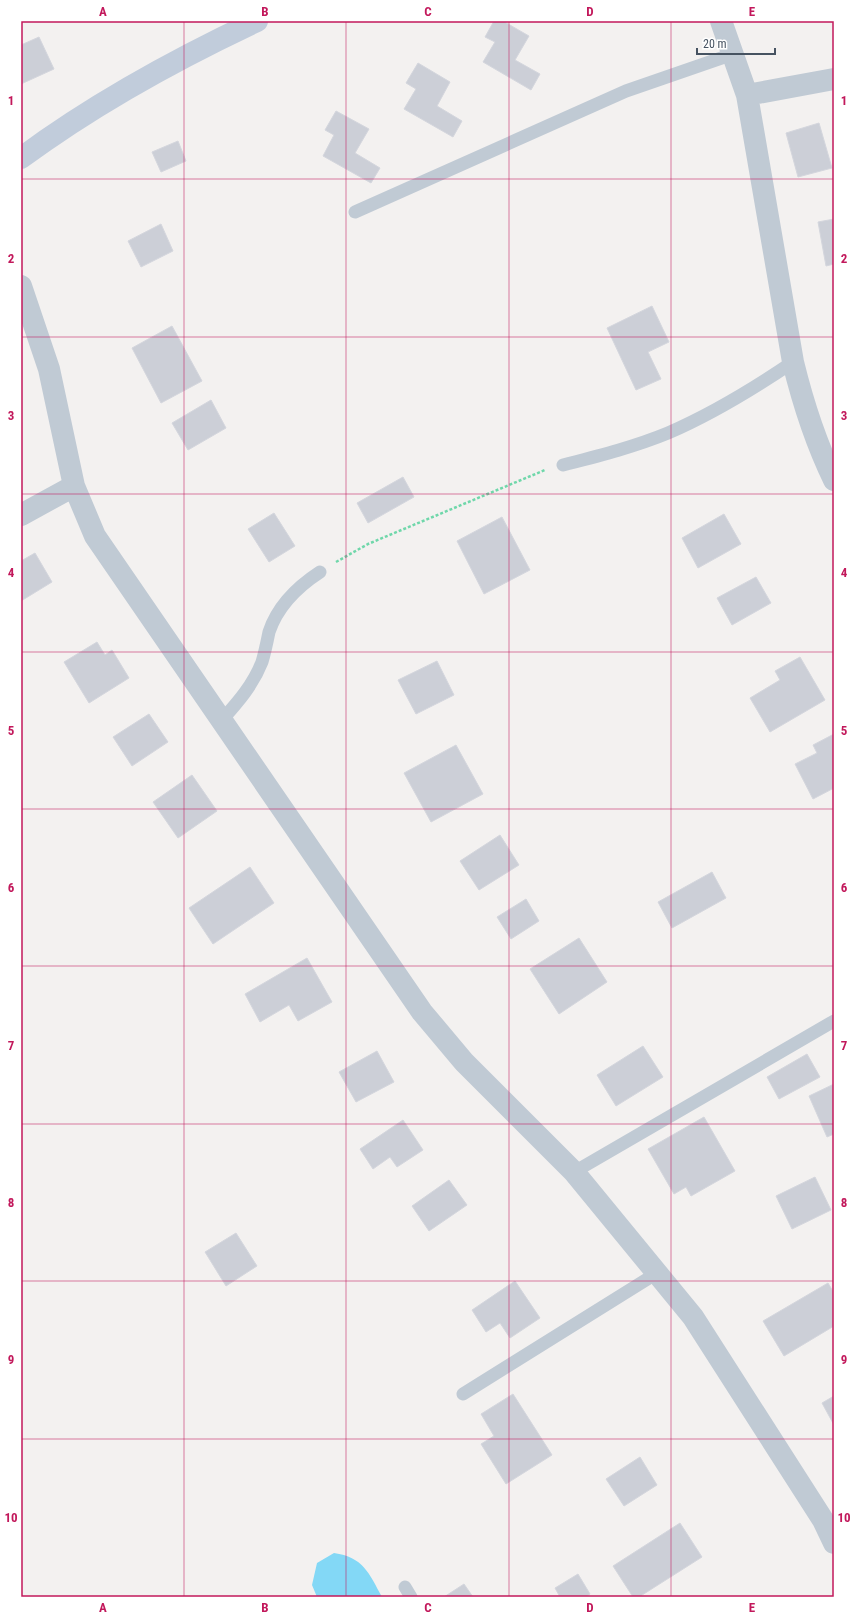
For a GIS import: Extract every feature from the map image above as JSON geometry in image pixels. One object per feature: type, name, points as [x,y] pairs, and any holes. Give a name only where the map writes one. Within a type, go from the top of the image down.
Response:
[{"type":"main road","points":[[21,158],[62,127],[156,71],[257,21]]},
{"type":"street","points":[[721,21],[747,95],[793,362],[810,422],[834,478]]},
{"type":"street","points":[[747,95],[834,79]]},
{"type":"street","points":[[21,286],[49,369],[74,486],[95,536],[422,1012],[464,1062],[574,1172],[693,1317],[823,1520],[834,1543]]},
{"type":"street","points":[[21,515],[74,486]]},
{"type":"lane","points":[[356,212],[626,91],[733,54]]},
{"type":"lane","points":[[563,465],[621,450],[667,433],[717,410],[753,390],[793,362]]},
{"type":"lane","points":[[222,720],[242,698],[254,677],[262,661],[270,630],[279,611],[289,596],[300,585],[320,572]]},
{"type":"lane","points":[[574,1172],[834,1021]]},
{"type":"lane","points":[[463,1394],[656,1273]]},
{"type":"path","points":[[320,572],[368,544],[540,472],[563,465]]},
{"type":"water","points":[[334,1553],[344,1555],[359,1562],[369,1574],[382,1597],[317,1597],[312,1585],[317,1563]]},
{"type":"building","points":[[494,21],[503,21],[529,36],[515,60],[540,74],[531,90],[483,62],[495,42],[485,37]]},
{"type":"building","points":[[39,37],[54,69],[21,84],[21,45]]},
{"type":"building","points":[[418,63],[450,82],[437,106],[462,121],[453,137],[404,109],[416,89],[406,83]]},
{"type":"building","points":[[336,111],[369,129],[355,153],[380,168],[371,183],[323,156],[334,135],[325,130]]},
{"type":"building","points":[[819,123],[832,168],[798,177],[786,133]]},
{"type":"building","points":[[178,141],[186,161],[161,172],[152,152]]},
{"type":"building","points":[[834,219],[834,264],[826,266],[818,222]]},
{"type":"building","points":[[161,224],[173,251],[141,267],[128,241]]},
{"type":"building","points":[[652,306],[669,342],[648,352],[661,379],[636,390],[607,328]]},
{"type":"building","points":[[172,326],[202,381],[161,403],[132,348]]},
{"type":"building","points":[[211,400],[226,428],[188,450],[172,423]]},
{"type":"building","points":[[403,477],[414,497],[368,523],[357,503]]},
{"type":"building","points":[[274,513],[295,546],[269,562],[248,529]]},
{"type":"building","points":[[724,514],[741,544],[698,568],[682,538]]},
{"type":"building","points":[[502,517],[530,570],[484,594],[457,541]]},
{"type":"building","points":[[35,553],[52,582],[21,601],[21,561]]},
{"type":"building","points":[[756,577],[771,603],[732,625],[717,598]]},
{"type":"building","points":[[97,642],[105,655],[112,650],[129,678],[89,703],[64,662]]},
{"type":"building","points":[[800,657],[825,700],[770,732],[750,698],[780,680],[775,671]]},
{"type":"building","points":[[437,661],[454,695],[416,714],[398,680]]},
{"type":"building","points":[[149,714],[168,742],[132,766],[113,737]]},
{"type":"building","points":[[834,734],[834,788],[813,799],[795,764],[817,753],[813,745]]},
{"type":"building","points":[[456,745],[483,794],[431,822],[404,773]]},
{"type":"building","points":[[192,775],[217,811],[178,838],[153,802]]},
{"type":"building","points":[[500,835],[519,865],[479,890],[460,861]]},
{"type":"building","points":[[250,867],[274,903],[213,944],[189,908]]},
{"type":"building","points":[[712,872],[726,898],[672,928],[658,902]]},
{"type":"building","points":[[526,899],[539,921],[511,939],[497,917]]},
{"type":"building","points":[[579,938],[607,982],[559,1014],[530,969]]},
{"type":"building","points":[[307,958],[332,1002],[298,1021],[289,1005],[260,1022],[245,994]]},
{"type":"building","points":[[643,1046],[663,1077],[616,1106],[597,1075]]},
{"type":"building","points":[[377,1051],[394,1082],[356,1102],[339,1072]]},
{"type":"building","points":[[807,1054],[820,1077],[779,1099],[767,1077]]},
{"type":"building","points":[[834,1084],[834,1134],[827,1137],[809,1096]]},
{"type":"building","points":[[704,1117],[735,1171],[691,1196],[686,1187],[674,1194],[648,1149]]},
{"type":"building","points":[[403,1120],[423,1150],[397,1167],[390,1157],[373,1169],[360,1149]]},
{"type":"building","points":[[815,1177],[831,1210],[792,1229],[776,1196]]},
{"type":"building","points":[[449,1180],[467,1205],[429,1231],[412,1206]]},
{"type":"building","points":[[236,1233],[257,1266],[226,1286],[205,1252]]},
{"type":"building","points":[[515,1281],[540,1318],[510,1338],[500,1323],[486,1332],[472,1310]]},
{"type":"building","points":[[828,1283],[834,1293],[834,1326],[784,1356],[763,1321]]},
{"type":"building","points":[[513,1394],[552,1455],[506,1484],[481,1444],[494,1436],[481,1414]]},
{"type":"building","points":[[834,1396],[834,1425],[822,1403]]},
{"type":"building","points":[[640,1457],[657,1485],[624,1506],[606,1479]]},
{"type":"building","points":[[680,1523],[702,1557],[639,1597],[633,1597],[613,1566]]},
{"type":"building","points":[[578,1574],[590,1594],[586,1597],[560,1597],[555,1588]]},
{"type":"building","points":[[464,1584],[473,1597],[444,1597]]}]
